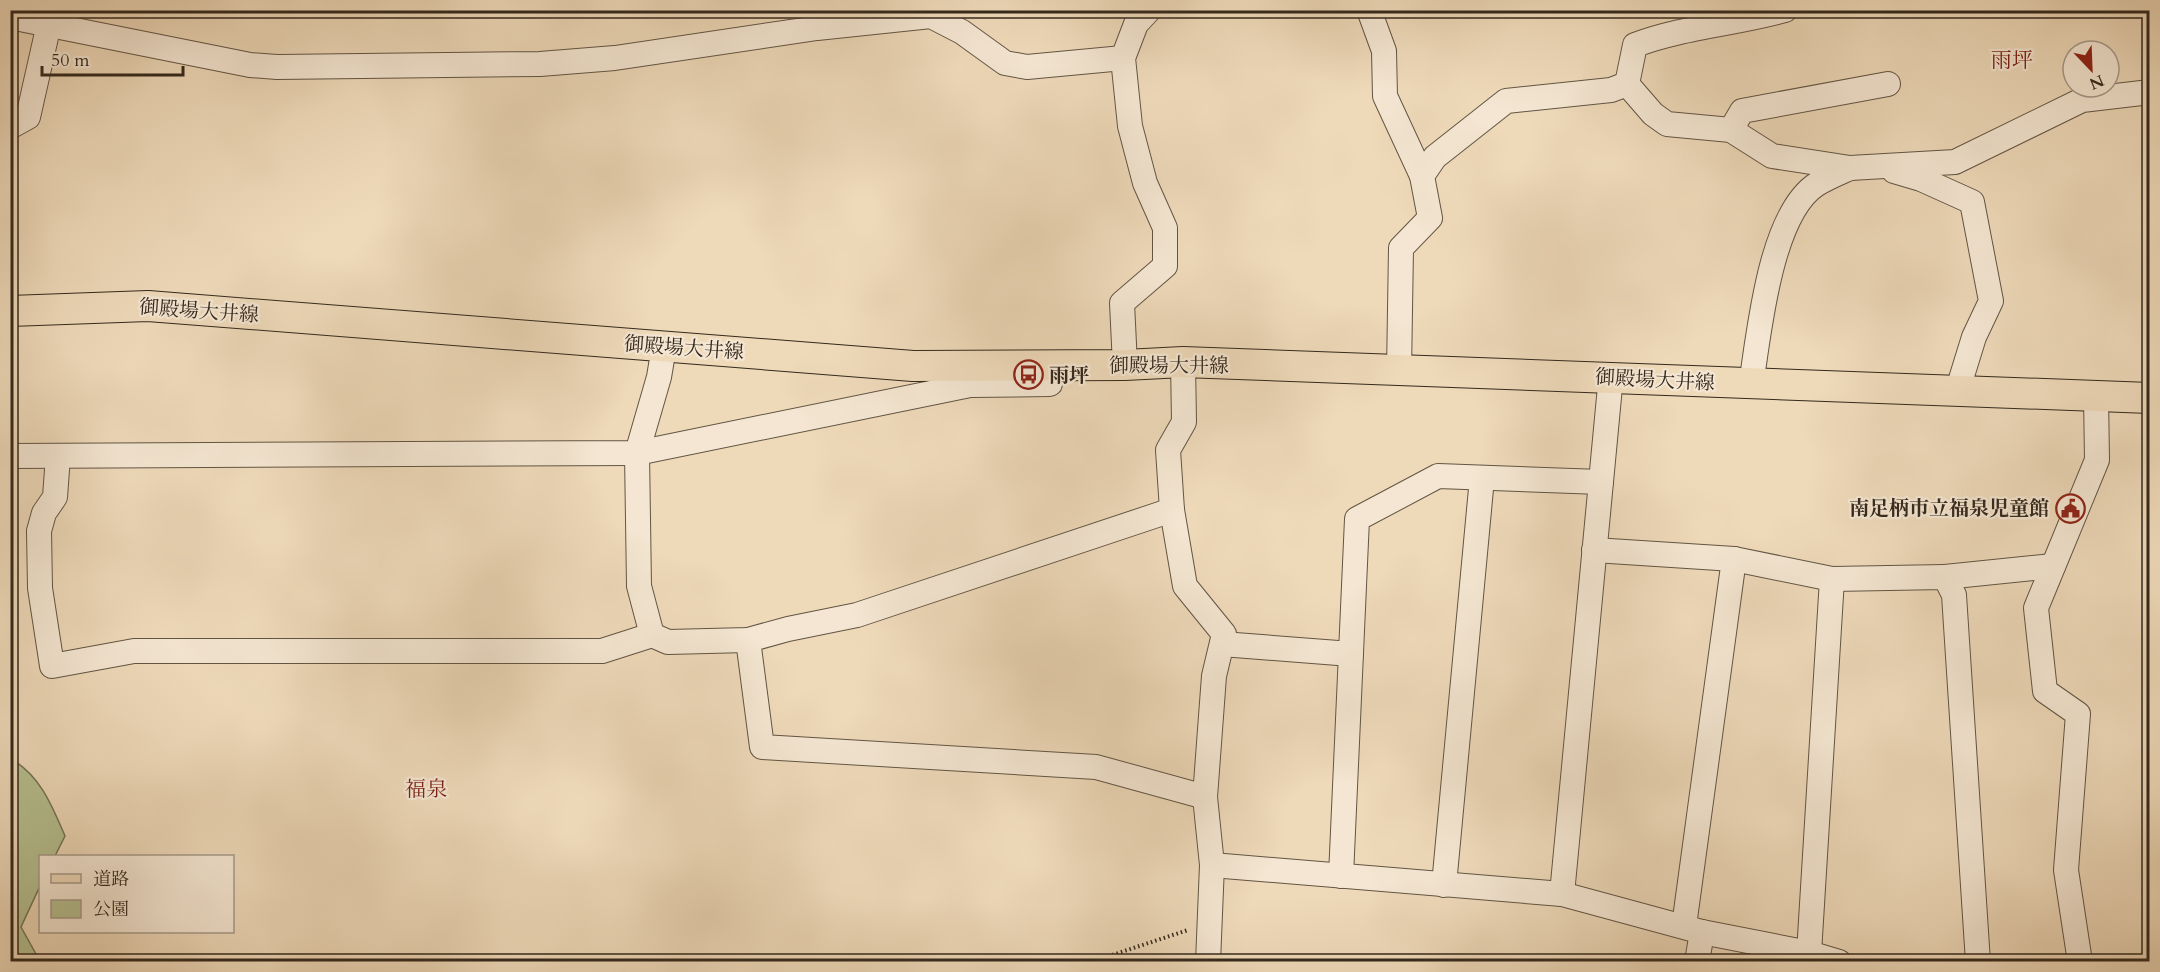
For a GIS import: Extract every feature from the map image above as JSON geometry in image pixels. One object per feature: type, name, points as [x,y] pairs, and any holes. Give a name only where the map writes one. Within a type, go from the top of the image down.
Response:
[{"type":"main road","name":"御殿場大井線","points":[[10,311],[148,306],[913,366],[1125,365],[1183,362],[1399,372],[1611,376],[1751,385],[2150,398]]},
{"type":"street","points":[[1125,365],[1122,303],[1165,266],[1165,228],[1145,183],[1130,126],[1123,58],[1136,24],[1149,10]]},
{"type":"street","points":[[1369,10],[1384,51],[1385,96],[1422,176],[1430,218],[1401,248],[1399,372]]},
{"type":"street","points":[[1627,84],[1635,45],[1666,33],[1747,21],[1785,10]]},
{"type":"street","points":[[10,17],[250,65],[277,67],[540,64],[615,58],[817,28],[931,16],[962,32],[1005,63],[1027,67],[1123,58]]},
{"type":"street","points":[[10,127],[28,117],[49,24]]},
{"type":"street","points":[[1422,176],[1435,157],[1506,101],[1611,90],[1627,84]]},
{"type":"street","points":[[1627,84],[1653,114],[1667,124],[1731,130],[1772,156],[1850,168],[1955,162],[2082,100],[2150,92]]},
{"type":"street","points":[[1731,130],[1742,111],[1888,84]]},
{"type":"street","points":[[1878,167],[1921,179],[1972,202],[1990,301],[1974,337],[1957,392]]},
{"type":"street","points":[[1751,385],[1773,262],[1788,215],[1815,185],[1850,168]]},
{"type":"street","points":[[652,634],[639,586],[637,453],[659,377],[664,347]]},
{"type":"street","points":[[1183,362],[1184,422],[1168,450],[1172,510],[1185,586],[1224,634],[1214,676],[1205,797],[1212,865],[1208,962]]},
{"type":"street","points":[[10,456],[637,453],[970,385],[1050,384],[1053,366]]},
{"type":"street","points":[[1562,894],[1611,376]]},
{"type":"street","points":[[2080,962],[2066,870],[2078,714],[2045,692],[2036,608],[2097,460],[2096,396]]},
{"type":"street","points":[[58,456],[56,497],[44,513],[39,531],[40,588],[52,666],[134,651],[602,651],[652,634],[668,642],[748,640],[857,615],[1172,510]]},
{"type":"street","points":[[1341,876],[1357,519],[1438,476],[1601,482]]},
{"type":"street","points":[[1444,885],[1482,478]]},
{"type":"street","points":[[1594,550],[1734,559],[1832,579],[1945,577],[2053,566]]},
{"type":"street","points":[[1697,962],[1693,929],[1734,559]]},
{"type":"street","points":[[1945,577],[1954,595],[1978,962]]},
{"type":"street","points":[[1793,954],[1832,579]]},
{"type":"street","points":[[748,640],[762,747],[1096,767],[1205,797]]},
{"type":"street","points":[[1222,644],[1351,654]]},
{"type":"street","points":[[1212,865],[1562,894],[1793,954],[1839,962]]},
{"type":"path","points":[[1090,962],[1209,923]]},
{"type":"green space","points":[[11,759],[37,782],[50,803],[65,836],[56,855],[39,855],[39,888],[21,927],[36,954],[48,961],[11,961]]},
{"type":"place","name":"雨坪","points":[[1028,375]]},
{"type":"place","name":"南足柄市立福泉児童館","points":[[2070,508]]},
{"type":"district","name":"雨坪","points":[[2012,60]]},
{"type":"district","name":"福泉","points":[[426,789]]}]
